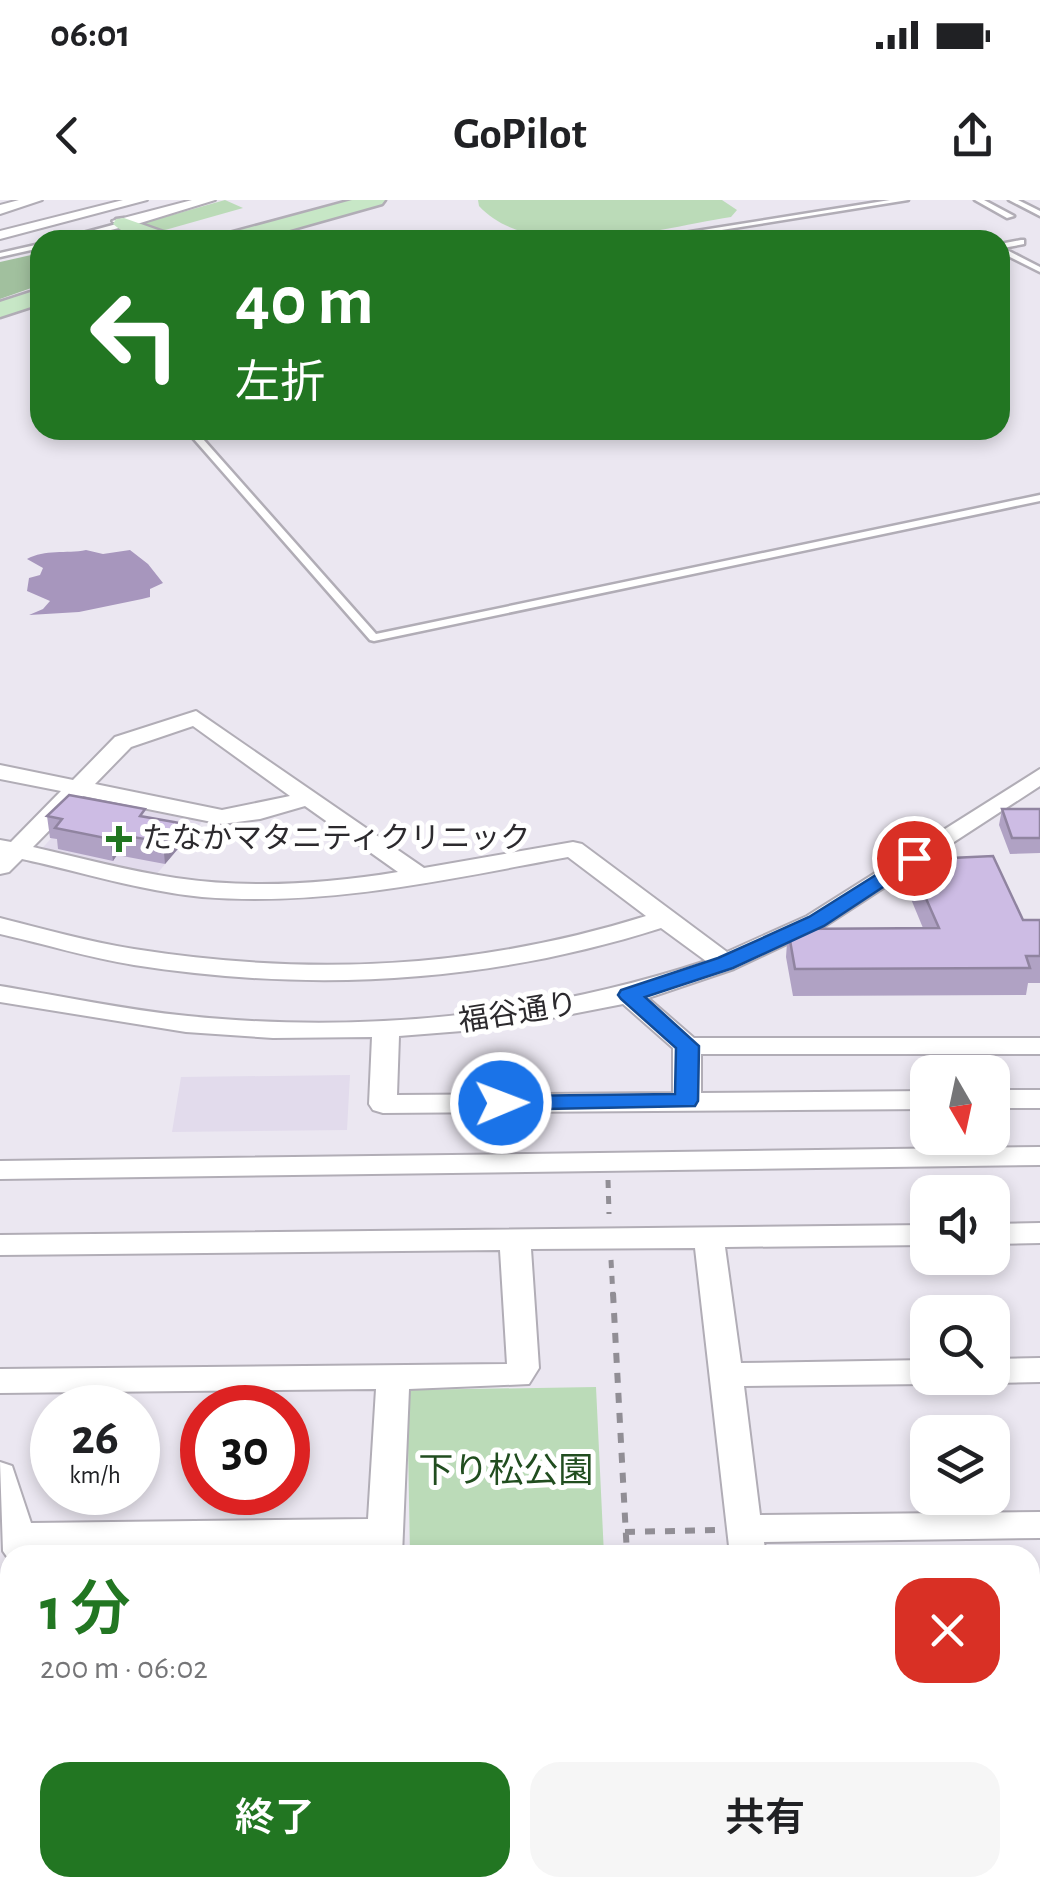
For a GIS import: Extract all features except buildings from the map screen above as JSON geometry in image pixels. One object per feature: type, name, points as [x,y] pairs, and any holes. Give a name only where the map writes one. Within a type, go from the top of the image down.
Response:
[{"type":"street","points":[[0,210],[35,200]]},
{"type":"street","points":[[0,235],[140,200]]},
{"type":"street","points":[[124,224],[208,200]]},
{"type":"street","points":[[266,230],[374,200]]},
{"type":"street","points":[[97,212],[139,230]]},
{"type":"street","points":[[0,310],[30,300]]},
{"type":"street","points":[[6,855],[80,788],[123,742],[196,718],[419,876]]},
{"type":"street","points":[[0,772],[222,817],[260,812],[308,798]]},
{"type":"street","name":"福谷通り","points":[[0,994],[186,1024],[386,1029],[500,1020],[629,995],[725,963],[816,921],[1040,776]]},
{"type":"street","points":[[6,855],[167,884],[253,893],[316,892],[573,850],[725,963]]},
{"type":"street","points":[[0,926],[131,957],[230,968],[362,972],[461,966],[566,948],[666,918]]},
{"type":"street","points":[[629,995],[687,1046],[1040,1046]]},
{"type":"street","points":[[386,1029],[384,1104],[910,1100]]},
{"type":"street","points":[[687,1046],[687,1101]]},
{"type":"street","points":[[1010,1100],[1040,1099]]},
{"type":"street","points":[[0,1170],[1040,1156]]},
{"type":"street","points":[[1010,1234],[1040,1234]]},
{"type":"street","points":[[0,1245],[910,1235]]},
{"type":"street","points":[[709,1239],[747,1542],[1040,1525]]},
{"type":"street","points":[[0,1382],[517,1376],[523,1368],[515,1241]]},
{"type":"street","points":[[1010,1371],[1040,1370]]},
{"type":"street","points":[[727,1375],[910,1372]]},
{"type":"street","points":[[202,1545],[385,1544],[394,1379]]},
{"type":"street","points":[[0,1475],[19,1545]]},
{"type":"lane","points":[[709,230],[904,200]]},
{"type":"lane","points":[[978,200],[1010,216]]},
{"type":"lane","points":[[1013,200],[1040,214]]},
{"type":"lane","points":[[100,230],[124,224]]},
{"type":"lane","points":[[1010,245],[1021,242]]},
{"type":"lane","points":[[0,255],[30,248]]},
{"type":"lane","points":[[1010,253],[1040,270]]},
{"type":"lane","points":[[199,440],[374,638],[1040,498]]},
{"type":"path","points":[[608,1162],[626,1545]]},
{"type":"path","points":[[625,1532],[747,1542]]},
{"type":"shaded area","points":[[86,550],[103,554],[130,550],[163,583],[150,589],[150,597],[142,599],[79,612],[29,615],[50,601],[27,591],[29,578],[40,575],[43,568],[27,559]]},
{"type":"shaded area","name":"たなかマタニティクリニック","points":[[87,799],[202,822],[154,877],[36,855]]},
{"type":"shaded area","points":[[350,1075],[347,1130],[172,1132],[181,1077]]},
{"type":"green space","points":[[225,200],[243,208],[165,230],[140,224]]},
{"type":"green space","points":[[478,200],[722,200],[737,210],[731,217],[658,230],[520,230],[503,224],[479,206]]},
{"type":"green space","points":[[30,255],[30,288],[0,299],[0,262]]},
{"type":"green space","name":"下り松公園","points":[[596,1387],[604,1545],[410,1545],[407,1390]]},
{"type":"place","name":"たなかマタニティクリニック","points":[[119,839]]},
{"type":"route","points":[[501,1103],[687,1101],[687,1046],[629,995],[725,963],[816,921],[914,858]]}]
